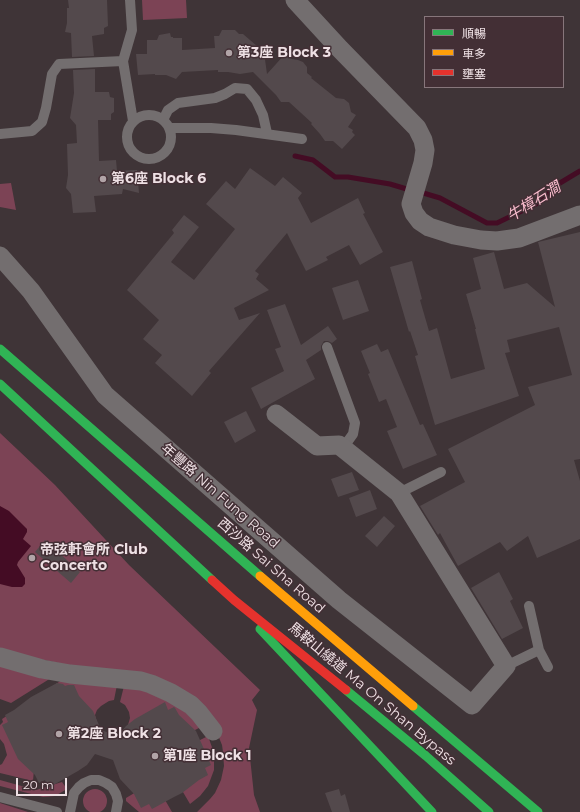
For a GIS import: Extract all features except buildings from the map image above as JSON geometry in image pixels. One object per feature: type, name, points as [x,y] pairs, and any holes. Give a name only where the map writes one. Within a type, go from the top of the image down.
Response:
[{"type":"main road","name":"西沙路 Sai Sha Road","points":[[0,349],[259,575],[538,812]]},
{"type":"main road","points":[[0,384],[234,600],[432,812]]},
{"type":"main road","name":"馬鞍山繞道 Ma On Shan Bypass","points":[[234,600],[426,756],[489,812]]},
{"type":"street","points":[[295,0],[340,49],[417,128],[423,140],[425,150],[423,163],[411,204],[414,213],[420,222],[454,235],[481,240],[497,241],[519,238],[580,215]]},
{"type":"street","name":"年豐路 Nin Fung Road","points":[[0,256],[31,291],[105,395],[339,600],[472,705],[506,666]]},
{"type":"street","points":[[276,414],[317,446],[339,445],[399,493],[506,666]]},
{"type":"street","points":[[0,657],[61,673],[141,681],[151,684],[171,693],[191,705],[213,731]]},
{"type":"lane","points":[[130,0],[132,30],[123,61],[133,121]]},
{"type":"lane","points":[[0,134],[32,132],[42,122],[52,74],[59,64],[123,61]]},
{"type":"lane","points":[[266,133],[263,114],[256,100],[247,90],[235,88],[215,98],[178,104],[168,110],[166,124],[171,139],[168,149],[160,156],[150,159],[139,157],[131,150],[127,141],[127,130],[133,121],[140,116],[148,115],[156,116],[166,124],[266,133],[302,139]]},
{"type":"lane","points":[[327,347],[355,423],[354,434],[343,448]]},
{"type":"lane","points":[[399,493],[441,472]]},
{"type":"lane","points":[[529,606],[539,650],[548,667]]},
{"type":"lane","points":[[506,666],[539,650]]},
{"type":"lane","points":[[70,812],[74,793],[84,783],[91,780],[106,782],[112,787],[118,801],[116,812]]},
{"type":"lane","points":[[0,797],[57,812]]},
{"type":"shaded area","points":[[142,0],[186,0],[187,18],[143,20]]},
{"type":"shaded area","points":[[11,183],[16,210],[0,207],[0,184]]},
{"type":"shaded area","points":[[0,433],[55,485],[129,565],[260,690],[252,700],[257,710],[249,748],[254,795],[260,812],[197,812],[215,793],[221,780],[224,766],[222,745],[209,713],[87,669],[0,651]]},
{"type":"shaded area","points":[[0,506],[9,511],[27,529],[23,539],[31,546],[17,565],[25,578],[25,584],[22,587],[12,587],[0,584]]},
{"type":"shaded area","points":[[0,664],[51,678],[11,703],[0,699]]},
{"type":"shaded area","name":"第2座 Block 2","points":[[62,680],[117,685],[114,700],[101,706],[95,715],[98,726],[105,733],[34,769],[33,781],[0,773],[0,765],[7,755],[4,744],[0,739],[0,725],[3,722],[2,719]]},
{"type":"shaded area","points":[[124,686],[139,688],[180,707],[201,727],[193,731],[118,740],[117,736],[128,725],[130,718],[129,712],[125,705],[120,702]]},
{"type":"shaded area","points":[[208,736],[214,753],[214,770],[208,786],[200,796],[190,804],[180,787],[198,741]]},
{"type":"shaded area","points":[[0,780],[36,790],[62,782],[67,789],[55,796],[43,797],[0,786]]},
{"type":"shaded area","points":[[95,789],[104,792],[107,801],[104,810],[95,813],[86,810],[83,801],[86,792]]},
{"type":"shaded area","points":[[136,792],[161,793],[172,812],[139,812],[126,801],[126,798]]},
{"type":"shaded area","points":[[0,803],[28,812],[0,812]]},
{"type":"waterway","name":"牛樟石澗","points":[[295,156],[313,160],[335,177],[348,177],[390,184],[410,190]]},
{"type":"waterway","name":"牛樟石澗","points":[[420,192],[440,198],[487,223],[497,223],[536,204],[560,183],[580,171]]},
{"type":"traffic: fast","points":[[0,349],[260,576]]},
{"type":"traffic: fast","points":[[0,384],[212,580]]},
{"type":"traffic: fast","points":[[260,629],[432,812]]},
{"type":"traffic: fast","points":[[346,690],[426,756],[489,812]]},
{"type":"traffic: fast","points":[[413,706],[538,812]]},
{"type":"traffic: slow","points":[[260,576],[413,706]]},
{"type":"traffic: jam","points":[[212,580],[234,600],[346,690]]},
{"type":"place","name":"第3座 Block 3","points":[[229,53]]},
{"type":"place","name":"第6座 Block 6","points":[[103,179]]},
{"type":"place","name":"帝弦軒會所 Club Concerto","points":[[32,558]]},
{"type":"place","name":"第2座 Block 2","points":[[59,734]]},
{"type":"place","name":"第1座 Block 1","points":[[155,756]]}]
